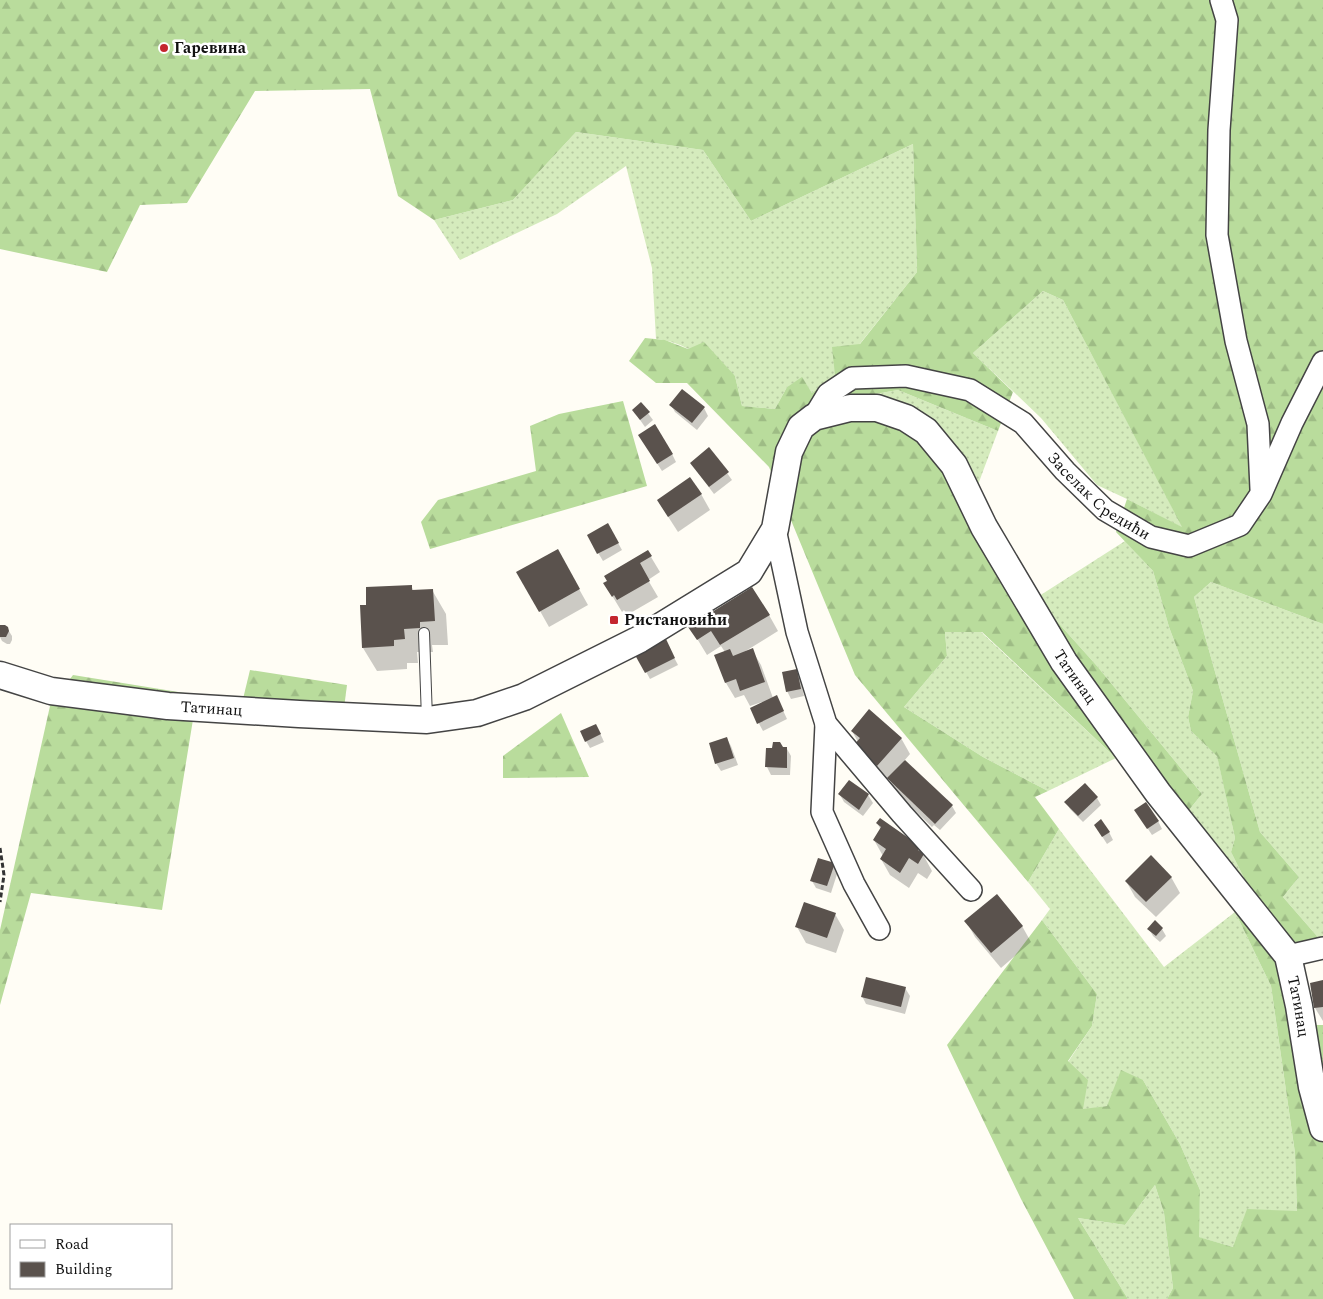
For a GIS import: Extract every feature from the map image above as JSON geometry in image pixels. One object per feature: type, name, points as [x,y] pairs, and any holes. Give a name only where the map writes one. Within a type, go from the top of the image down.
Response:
[{"type":"street","points":[[1221,0],[1227,20],[1219,130],[1217,235],[1236,341],[1258,424],[1261,494]]},
{"type":"street","name":"Заселак Средићи","points":[[814,417],[828,394],[852,378],[906,376],[970,390],[1023,423],[1065,471],[1105,510],[1150,537],[1190,546],[1240,525],[1261,494],[1292,423],[1323,362]]},
{"type":"street","name":"Татинац","points":[[0,674],[51,690],[168,706],[427,720],[477,713],[524,697],[640,639],[749,572],[775,529],[789,452],[801,428],[814,417],[850,408],[877,408],[906,418],[926,432],[954,465],[984,528],[1064,662],[1158,793],[1288,956],[1299,1006],[1312,1087],[1323,1128]]},
{"type":"street","name":"Татинац","points":[[775,529],[797,632],[826,724],[822,812],[854,884],[879,929]]},
{"type":"street","name":"Татинац","points":[[826,724],[902,814],[971,890]]},
{"type":"street","points":[[1288,956],[1323,948]]},
{"type":"lane","points":[[424,633],[427,720]]},
{"type":"path","points":[[0,848],[4,875],[0,902]]},
{"type":"green space","points":[[0,0],[1323,0],[1323,624],[1211,582],[1194,597],[1260,832],[1299,877],[1283,897],[1323,943],[1323,960],[1303,961],[1309,1025],[1323,1025],[1323,1299],[1167,1299],[1173,1288],[1164,1213],[1155,1185],[1125,1225],[1078,1218],[1128,1299],[1074,1299],[1021,1199],[947,1045],[1042,920],[1097,994],[1092,1026],[1068,1061],[1088,1080],[1083,1109],[1107,1106],[1121,1070],[1143,1080],[1180,1144],[1200,1190],[1199,1237],[1233,1247],[1247,1209],[1297,1211],[1295,1153],[1271,986],[1235,912],[1252,894],[1231,852],[1235,838],[1217,756],[1191,731],[1188,717],[1193,691],[1169,627],[1153,571],[1116,532],[1127,499],[1182,527],[1063,300],[1043,291],[973,353],[1013,392],[998,431],[898,390],[841,400],[908,409],[1036,598],[1097,666],[1202,794],[1172,831],[1116,758],[982,632],[945,632],[947,656],[904,707],[983,757],[1048,791],[1035,797],[1059,829],[1028,882],[855,675],[769,467],[687,383],[656,383],[629,361],[645,338],[665,340],[688,349],[704,342],[735,376],[742,406],[775,409],[787,387],[802,377],[812,393],[835,375],[832,347],[860,344],[917,272],[913,144],[751,221],[703,150],[576,132],[513,200],[434,220],[398,196],[370,89],[255,91],[187,203],[140,205],[107,272],[0,249]]},
{"type":"green space","points":[[576,132],[703,150],[751,221],[913,144],[917,272],[835,375],[812,393],[802,378],[787,387],[775,409],[742,406],[735,376],[686,348],[666,340],[656,339],[652,268],[626,166],[557,214],[460,260],[434,220],[513,200]]},
{"type":"green space","points":[[1043,291],[1063,300],[1183,528],[1097,485],[1041,418],[973,353]]},
{"type":"green space","points":[[898,390],[998,431],[976,490],[841,400]]},
{"type":"green space","points":[[623,401],[647,486],[430,549],[421,522],[438,500],[536,471],[530,426],[559,414]]},
{"type":"green space","points":[[1125,541],[1153,571],[1169,627],[1193,691],[1188,717],[1191,731],[1217,755],[1235,838],[1231,852],[1252,894],[1235,912],[1172,831],[1202,794],[1097,666],[1036,598]]},
{"type":"green space","points":[[1211,582],[1323,624],[1323,943],[1283,897],[1299,877],[1260,832],[1194,597]]},
{"type":"green space","points":[[945,632],[981,632],[1116,758],[1048,791],[983,757],[904,707],[947,656]]},
{"type":"green space","points":[[250,670],[347,685],[344,708],[242,703]]},
{"type":"green space","points":[[73,675],[197,695],[162,910],[31,893],[0,1005],[0,930],[50,706]]},
{"type":"green space","points":[[561,713],[589,777],[503,778],[503,756]]},
{"type":"green space","points":[[1059,829],[1164,967],[1235,912],[1271,986],[1295,1153],[1297,1211],[1233,1247],[1198,1237],[1200,1190],[1180,1144],[1143,1080],[1107,1106],[1083,1110],[1068,1062],[1092,1026],[1097,994],[1042,920],[1050,909],[1028,882]]},
{"type":"green space","points":[[1155,1185],[1164,1213],[1173,1288],[1167,1299],[1128,1299],[1078,1218],[1125,1225]]},
{"type":"building","points":[[682,389],[705,407],[692,423],[669,405]]},
{"type":"building","points":[[641,402],[650,412],[640,420],[632,410]]},
{"type":"building","points":[[655,424],[673,454],[657,464],[638,435]]},
{"type":"building","points":[[709,447],[729,472],[709,487],[690,463]]},
{"type":"building","points":[[690,477],[702,494],[668,517],[657,500]]},
{"type":"building","points":[[608,523],[619,543],[597,554],[587,535]]},
{"type":"building","points":[[558,549],[580,589],[539,612],[516,572]]},
{"type":"building","points":[[648,550],[652,556],[640,563],[650,581],[617,600],[614,595],[612,597],[603,583],[607,581],[604,576]]},
{"type":"building","points":[[412,585],[412,590],[433,589],[435,621],[420,622],[420,628],[404,629],[405,639],[394,640],[394,646],[362,648],[360,605],[366,605],[366,587]]},
{"type":"building","points":[[752,587],[770,615],[720,645],[711,631],[697,640],[688,627]]},
{"type":"building","points":[[0,625],[8,627],[9,631],[6,637],[0,637]]},
{"type":"building","points":[[666,639],[675,658],[645,673],[635,655]]},
{"type":"building","points":[[753,648],[765,682],[740,691],[736,679],[725,683],[714,655],[730,649],[733,656]]},
{"type":"building","points":[[797,669],[801,689],[786,692],[782,672]]},
{"type":"building","points":[[777,695],[784,711],[757,724],[750,708]]},
{"type":"building","points":[[869,709],[902,738],[877,766],[853,746],[860,738],[851,731]]},
{"type":"building","points":[[596,724],[601,734],[585,742],[580,731]]},
{"type":"building","points":[[727,737],[734,758],[715,764],[709,743]]},
{"type":"building","points":[[773,742],[780,742],[783,747],[787,747],[787,768],[765,767],[766,748],[772,748]]},
{"type":"building","points":[[905,760],[953,805],[935,824],[887,778]]},
{"type":"building","points":[[849,780],[869,794],[859,810],[838,794]]},
{"type":"building","points":[[1085,783],[1098,797],[1078,816],[1064,802]]},
{"type":"building","points":[[1146,802],[1159,821],[1147,829],[1134,810]]},
{"type":"building","points":[[880,818],[920,846],[918,850],[924,854],[918,864],[909,858],[900,873],[880,859],[886,849],[873,840],[881,827],[876,823]]},
{"type":"building","points":[[1101,819],[1110,832],[1102,837],[1094,825]]},
{"type":"building","points":[[1151,855],[1172,877],[1146,902],[1125,881]]},
{"type":"building","points":[[818,858],[835,863],[827,886],[810,881]]},
{"type":"building","points":[[997,894],[1023,926],[991,953],[964,921]]},
{"type":"building","points":[[804,902],[836,913],[827,938],[795,927]]},
{"type":"building","points":[[1155,920],[1163,928],[1156,936],[1147,929]]},
{"type":"building","points":[[866,977],[906,987],[901,1007],[861,997]]},
{"type":"building","points":[[1323,980],[1323,1007],[1314,1008],[1310,983]]},
{"type":"place","name":"Гаревина","points":[[164,48]]},
{"type":"place","name":"Ристановићи","points":[[614,620]]}]
